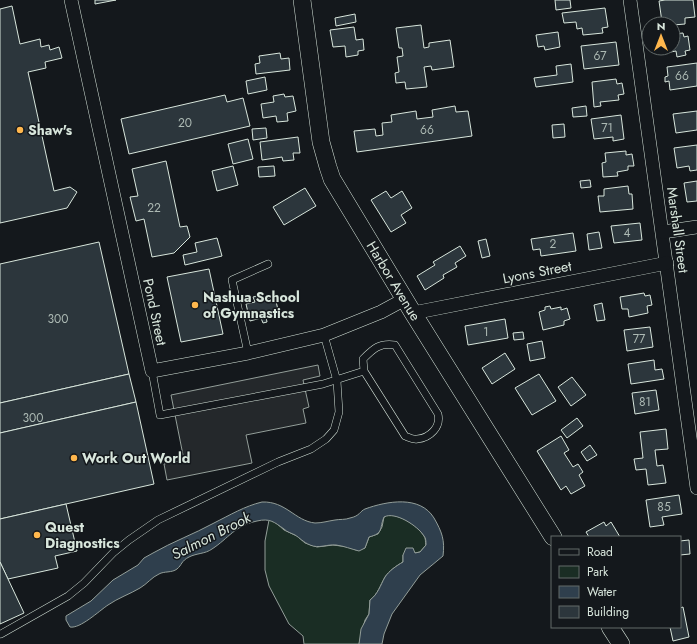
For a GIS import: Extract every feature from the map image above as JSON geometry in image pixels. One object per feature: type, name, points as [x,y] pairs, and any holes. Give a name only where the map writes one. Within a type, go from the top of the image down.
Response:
[{"type":"street","name":"Pond Street","points":[[71,0],[152,371]]},
{"type":"street","name":"Harbor Avenue","points":[[302,0],[321,142],[328,167],[335,184],[552,536]]},
{"type":"street","name":"Marshall Street","points":[[630,0],[697,488]]},
{"type":"street","points":[[663,232],[697,227]]},
{"type":"street","name":"Lyons Street","points":[[409,306],[667,263]]},
{"type":"street","points":[[152,371],[248,353],[324,335],[381,312],[409,306]]},
{"type":"street","points":[[611,628],[621,644]]},
{"type":"lane","points":[[248,353],[232,280],[268,264]]},
{"type":"lane","points":[[1,634],[68,596],[84,584],[129,540],[158,520],[321,443],[334,430],[339,412],[337,381],[324,335]]},
{"type":"lane","points":[[386,344],[395,345],[438,414],[440,421],[435,430],[426,437],[415,440],[405,436],[364,371],[363,359],[374,348],[386,344]]},
{"type":"lane","points":[[152,371],[160,415],[337,381],[364,371]]},
{"type":"green space","points":[[387,515],[397,516],[412,524],[425,537],[426,545],[420,552],[403,555],[403,562],[385,577],[377,592],[370,600],[369,614],[365,620],[359,644],[304,644],[303,636],[289,624],[269,586],[265,570],[265,541],[269,520],[275,522],[284,530],[297,536],[305,543],[317,547],[333,545],[349,547],[356,550],[365,548],[369,537],[378,534],[382,527],[384,517]]},
{"type":"shaded area","points":[[318,365],[320,376],[303,380],[309,407],[303,409],[306,423],[246,435],[252,463],[167,480],[164,464],[184,460],[171,395]]},
{"type":"water","name":"Salmon Brook","points":[[262,502],[278,505],[302,519],[315,523],[348,519],[356,516],[365,509],[383,504],[393,502],[412,503],[428,511],[434,518],[442,536],[444,545],[443,556],[420,575],[392,614],[384,634],[382,644],[359,644],[361,629],[369,614],[370,600],[377,592],[385,577],[403,562],[403,555],[406,548],[413,548],[415,553],[420,552],[426,545],[425,537],[417,528],[406,520],[394,516],[384,517],[379,532],[369,537],[365,548],[359,551],[336,545],[317,547],[310,545],[269,520],[249,523],[237,529],[209,551],[189,557],[184,560],[179,568],[175,570],[156,575],[143,586],[112,603],[84,622],[74,627],[70,627],[66,620],[66,616],[91,601],[113,580],[138,565],[144,558],[238,511]]},
{"type":"building","points":[[95,0],[116,0],[95,4]]},
{"type":"building","points":[[555,0],[570,0],[571,8],[556,10]]},
{"type":"building","points":[[693,0],[695,17],[685,18],[685,24],[681,24],[681,16],[661,16],[659,1]]},
{"type":"building","name":"Shaw's","points":[[12,6],[20,44],[40,39],[41,47],[49,45],[50,50],[59,47],[62,58],[45,62],[46,68],[28,72],[54,191],[70,187],[77,192],[67,208],[0,223],[0,9]]},
{"type":"building","points":[[605,8],[608,27],[602,28],[603,33],[583,35],[582,28],[577,29],[576,22],[564,23],[562,13]]},
{"type":"building","points":[[355,14],[356,22],[336,26],[335,18]]},
{"type":"building","points":[[421,25],[424,48],[429,47],[429,43],[450,40],[454,67],[432,70],[431,66],[424,67],[427,87],[406,89],[405,82],[396,83],[395,73],[399,72],[397,57],[403,56],[402,48],[399,48],[396,28]]},
{"type":"building","points":[[354,27],[356,40],[363,39],[364,50],[358,51],[358,55],[346,57],[345,46],[333,47],[330,30]]},
{"type":"building","points":[[558,32],[560,47],[545,50],[544,46],[538,47],[536,35]]},
{"type":"building","points":[[681,33],[683,33],[684,37],[688,36],[690,50],[685,51],[686,55],[677,57],[681,56]]},
{"type":"building","points":[[616,42],[619,65],[584,69],[581,46]]},
{"type":"building","points":[[280,53],[281,59],[289,58],[290,70],[256,74],[255,64],[260,63],[259,56]]},
{"type":"building","points":[[697,63],[697,86],[670,90],[669,81],[665,82],[665,77],[668,76],[667,67]]},
{"type":"building","points":[[571,64],[573,82],[536,87],[534,78],[557,75],[556,66]]},
{"type":"building","points":[[265,77],[267,90],[248,94],[246,81]]},
{"type":"building","points":[[616,79],[617,84],[622,83],[624,94],[618,95],[619,100],[600,102],[601,106],[594,107],[592,82]]},
{"type":"building","points":[[284,94],[285,97],[293,96],[296,111],[287,113],[288,121],[277,122],[276,116],[263,118],[261,104],[274,102],[273,96]]},
{"type":"building","points":[[225,95],[227,102],[243,98],[250,126],[129,154],[121,119]]},
{"type":"building","points":[[455,106],[456,112],[468,111],[472,136],[357,152],[354,131],[375,129],[376,136],[383,135],[382,123],[392,122],[391,115],[416,111],[417,119],[433,117],[432,110]]},
{"type":"building","points":[[586,106],[587,116],[573,117],[572,108]]},
{"type":"building","points":[[697,111],[697,130],[676,133],[673,114]]},
{"type":"building","points":[[621,115],[624,139],[613,141],[613,137],[594,139],[591,119]]},
{"type":"building","points":[[564,124],[565,137],[553,138],[552,125]]},
{"type":"building","points":[[266,128],[267,138],[253,140],[252,129]]},
{"type":"building","points":[[298,137],[300,153],[293,153],[294,160],[283,161],[282,157],[262,160],[260,142]]},
{"type":"building","points":[[248,139],[253,159],[233,164],[228,144]]},
{"type":"building","points":[[697,145],[697,170],[690,171],[689,166],[677,168],[674,148]]},
{"type":"building","points":[[626,151],[626,155],[632,154],[634,166],[628,166],[628,170],[617,172],[618,176],[603,177],[602,163],[606,162],[605,153]]},
{"type":"building","points":[[166,161],[180,227],[187,226],[190,237],[174,253],[152,257],[144,219],[136,221],[130,197],[138,196],[132,169]]},
{"type":"building","points":[[233,166],[238,185],[217,191],[212,171]]},
{"type":"building","points":[[274,166],[275,176],[259,177],[258,167]]},
{"type":"building","points":[[590,180],[591,187],[581,188],[580,181]]},
{"type":"building","points":[[697,181],[697,201],[687,202],[684,183]]},
{"type":"building","points":[[628,186],[629,194],[632,194],[633,209],[600,212],[598,196],[604,196],[604,189]]},
{"type":"building","points":[[305,188],[316,206],[284,225],[273,207]]},
{"type":"building","points":[[386,191],[391,198],[402,191],[412,208],[401,215],[406,223],[391,232],[371,200]]},
{"type":"building","points":[[640,223],[642,240],[614,243],[611,226]]},
{"type":"building","points":[[599,232],[602,248],[589,250],[587,234]]},
{"type":"building","points":[[573,233],[576,251],[541,256],[540,249],[533,250],[531,239]]},
{"type":"building","points":[[217,238],[222,256],[185,265],[183,255],[197,252],[195,243]]},
{"type":"building","points":[[486,239],[490,256],[482,258],[478,241]]},
{"type":"building","points":[[99,242],[129,374],[0,403],[0,264]]},
{"type":"building","points":[[460,246],[466,256],[455,263],[457,267],[443,275],[444,278],[425,290],[417,276],[435,265],[433,262]]},
{"type":"building","name":"Nashua School of Gymnastics","points":[[209,269],[223,334],[181,342],[167,277]]},
{"type":"building","points":[[644,293],[645,296],[650,295],[652,305],[647,306],[648,313],[629,317],[628,309],[622,309],[620,297]]},
{"type":"building","points":[[261,295],[262,300],[275,297],[279,314],[266,317],[267,322],[263,323],[261,318],[250,321],[246,304],[255,302],[253,297]]},
{"type":"building","points":[[602,303],[605,320],[597,321],[594,305]]},
{"type":"building","points":[[550,306],[551,309],[561,307],[561,310],[567,308],[570,319],[564,321],[564,325],[543,330],[539,312],[545,310],[545,307]]},
{"type":"building","points":[[505,319],[508,338],[468,345],[465,326]]},
{"type":"building","points":[[650,327],[653,347],[627,351],[624,330]]},
{"type":"building","points":[[523,332],[524,339],[514,340],[513,333]]},
{"type":"building","points":[[542,341],[545,358],[530,361],[527,344]]},
{"type":"building","points":[[505,353],[515,369],[492,384],[482,368]]},
{"type":"building","points":[[654,360],[655,370],[662,369],[664,379],[631,384],[628,364]]},
{"type":"building","points":[[129,374],[136,402],[0,433],[0,403]]},
{"type":"building","points":[[539,374],[556,401],[532,415],[515,388]]},
{"type":"building","points":[[572,377],[586,395],[571,406],[558,387]]},
{"type":"building","points":[[656,390],[659,410],[635,414],[632,393]]},
{"type":"building","name":"Work Out World","points":[[136,402],[154,484],[0,519],[0,433]]},
{"type":"building","points":[[577,418],[583,426],[567,438],[561,430]]},
{"type":"building","points":[[666,429],[668,449],[655,450],[657,466],[663,465],[666,483],[648,485],[646,469],[636,470],[634,459],[643,458],[640,432]]},
{"type":"building","points":[[561,436],[569,450],[564,453],[573,467],[578,464],[583,472],[579,475],[585,486],[571,494],[566,486],[561,490],[537,451]]},
{"type":"building","points":[[590,445],[597,455],[587,461],[581,452]]},
{"type":"building","points":[[679,495],[682,514],[662,517],[664,525],[650,527],[646,500]]},
{"type":"building","name":"Quest Diagnostics","points":[[66,504],[77,551],[55,556],[58,568],[8,579],[0,562],[0,519]]},
{"type":"building","points":[[604,522],[606,526],[611,522],[619,536],[588,536],[586,532]]},
{"type":"building","points":[[689,540],[690,554],[681,555],[681,541]]},
{"type":"building","points":[[0,562],[24,613],[0,624]]},
{"type":"building","points":[[683,607],[689,637],[673,641],[670,628],[681,628],[681,608]]},
{"type":"place","name":"Shaw's","points":[[20,130]]},
{"type":"place","name":"Nashua School of Gymnastics","points":[[195,305]]},
{"type":"place","name":"Work Out World","points":[[74,458]]},
{"type":"place","name":"Quest Diagnostics","points":[[37,535]]}]
